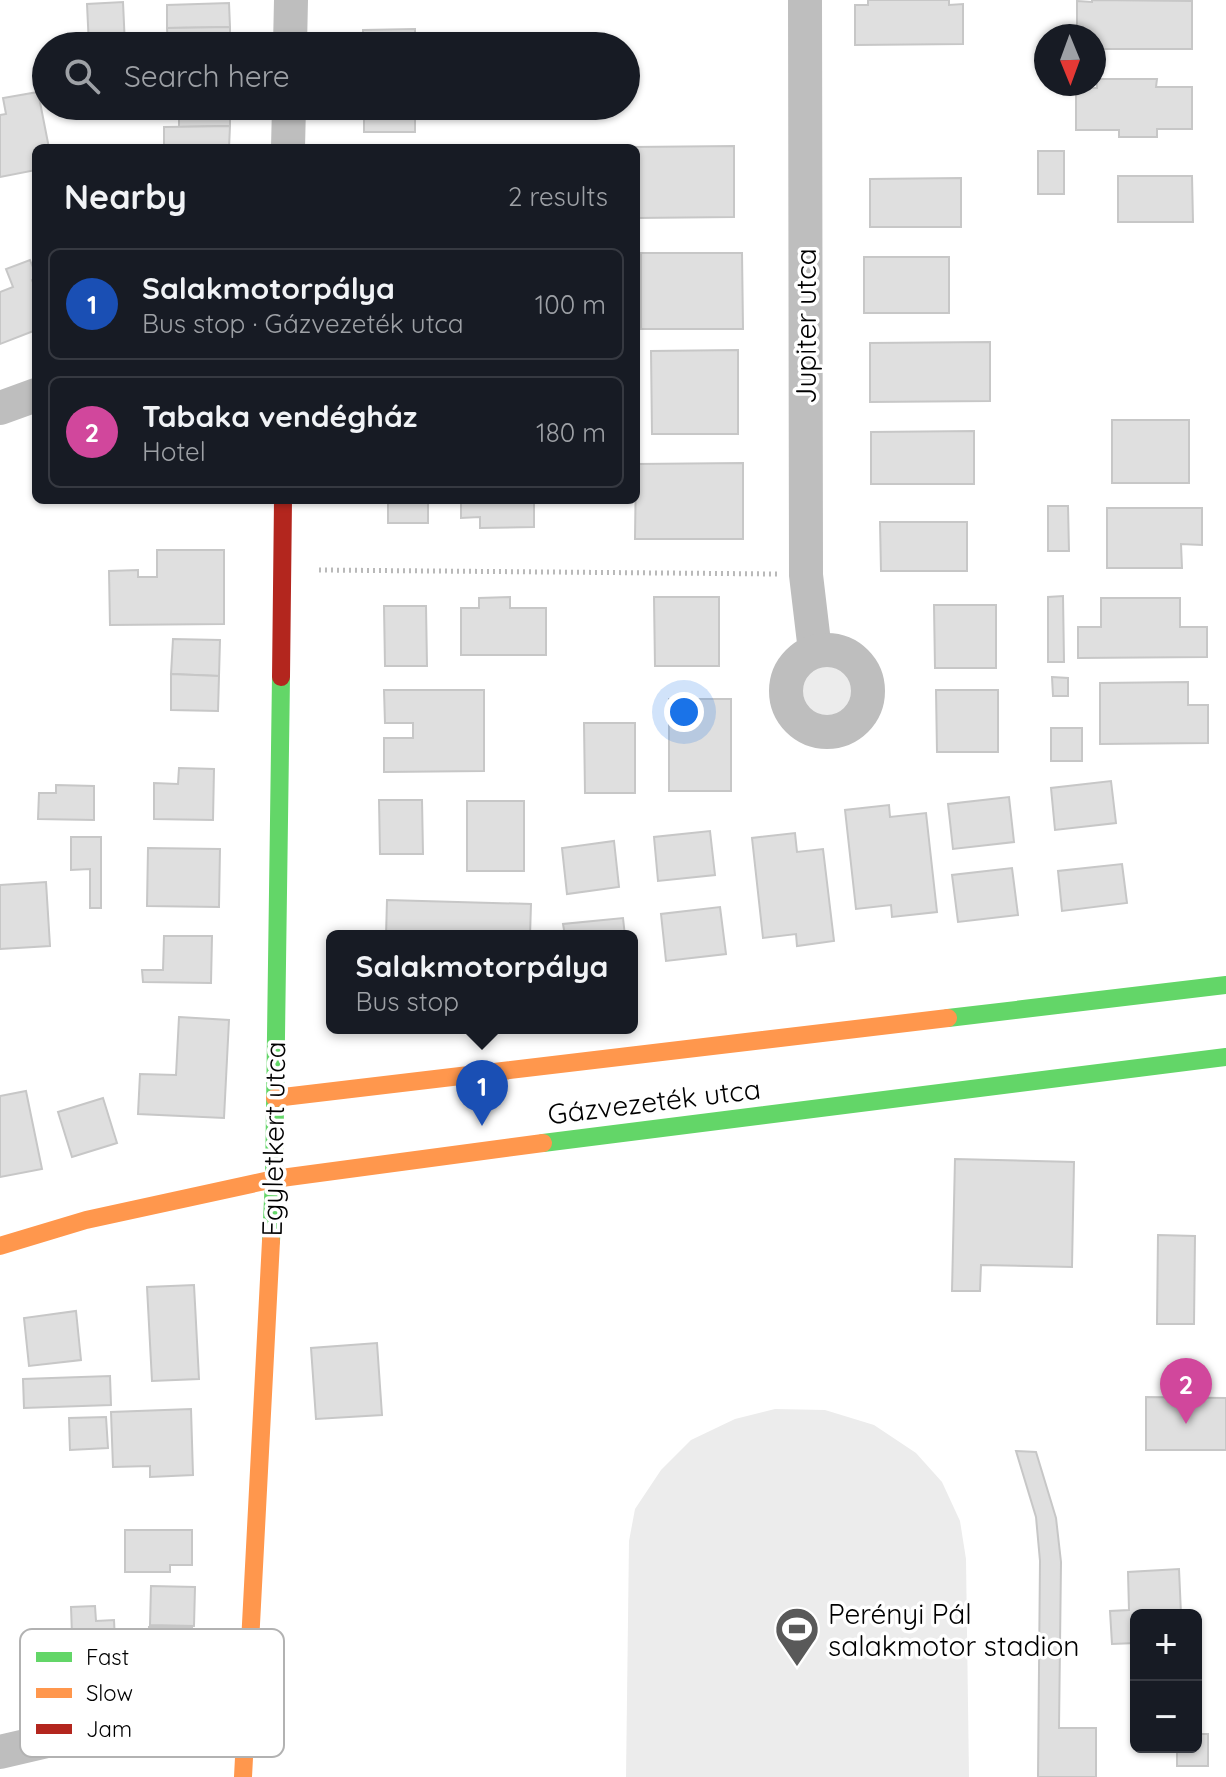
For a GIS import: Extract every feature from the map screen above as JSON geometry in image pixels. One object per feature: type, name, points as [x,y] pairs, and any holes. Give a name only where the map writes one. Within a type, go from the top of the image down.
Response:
[{"type":"street","points":[[290,32],[291,0]]},
{"type":"street","name":"Jupiter utca","points":[[805,0],[806,575],[815,651]]},
{"type":"street","points":[[288,144],[289,120]]},
{"type":"street","points":[[0,408],[32,396]]},
{"type":"street","name":"Egyletkert utca","points":[[252,1629],[274,1179],[283,504]]},
{"type":"street","points":[[275,1098],[1226,985]]},
{"type":"street","name":"Gázvezeték utca","points":[[0,1246],[86,1220],[274,1179],[1226,1057]]},
{"type":"street","points":[[0,1752],[20,1747]]},
{"type":"street","name":"Egyletkert utca","points":[[243,1777],[245,1757]]},
{"type":"path","points":[[282,569],[806,575]]},
{"type":"shaded area","points":[[827,663],[847,671],[855,691],[847,711],[827,719],[807,711],[799,691],[807,671]]},
{"type":"shaded area","name":"Perényi Pál salakmotor stadion","points":[[775,1409],[825,1410],[874,1425],[916,1453],[942,1482],[960,1521],[966,1559],[969,1777],[626,1777],[629,1541],[635,1509],[661,1470],[691,1440],[735,1419]]},
{"type":"building","points":[[868,0],[949,0],[949,5],[963,4],[963,44],[855,45],[855,5],[868,5]]},
{"type":"building","points":[[1077,1],[1192,1],[1192,49],[1106,49],[1106,24],[1077,24]]},
{"type":"building","points":[[123,2],[124,32],[88,32],[87,4]]},
{"type":"building","points":[[229,3],[230,27],[167,28],[167,5]]},
{"type":"building","points":[[230,27],[230,32],[167,32],[167,28]]},
{"type":"building","points":[[415,29],[415,32],[363,32]]},
{"type":"building","points":[[1106,79],[1157,79],[1156,87],[1192,87],[1192,129],[1157,129],[1157,137],[1119,137],[1119,130],[1076,130],[1076,96],[1106,96]]},
{"type":"building","points":[[32,93],[32,120],[44,120],[48,144],[32,144],[32,171],[0,177],[0,115],[6,114],[3,98]]},
{"type":"building","points":[[179,120],[230,120],[230,126],[179,127]]},
{"type":"building","points":[[364,120],[415,120],[415,132],[364,132]]},
{"type":"building","points":[[230,126],[229,144],[164,144],[164,127]]},
{"type":"building","points":[[734,146],[734,217],[640,218],[640,147]]},
{"type":"building","points":[[1038,151],[1064,151],[1064,194],[1038,194]]},
{"type":"building","points":[[1118,176],[1192,176],[1193,222],[1118,222]]},
{"type":"building","points":[[961,178],[961,227],[870,227],[870,179]]},
{"type":"building","points":[[641,253],[742,253],[743,329],[641,329]]},
{"type":"building","points":[[864,257],[949,257],[949,313],[864,313]]},
{"type":"building","points":[[30,260],[32,332],[0,344],[0,292],[13,287],[6,269]]},
{"type":"building","points":[[990,342],[990,401],[870,402],[870,343]]},
{"type":"building","points":[[738,350],[738,434],[652,434],[651,351]]},
{"type":"building","points":[[1112,420],[1189,420],[1189,483],[1112,483]]},
{"type":"building","points":[[974,431],[974,484],[871,484],[871,432]]},
{"type":"building","points":[[743,463],[743,539],[635,539],[635,504],[640,504],[640,464]]},
{"type":"building","points":[[388,504],[428,504],[428,523],[388,523]]},
{"type":"building","points":[[461,504],[534,504],[534,527],[480,528],[480,517],[461,518]]},
{"type":"building","points":[[1048,506],[1068,506],[1069,551],[1048,551]]},
{"type":"building","points":[[1107,508],[1202,508],[1202,545],[1181,544],[1182,568],[1107,568]]},
{"type":"building","points":[[880,522],[967,522],[967,571],[881,571]]},
{"type":"building","points":[[157,550],[224,550],[224,624],[110,625],[109,571],[138,570],[138,577],[157,577]]},
{"type":"building","points":[[1063,596],[1064,662],[1048,662],[1048,597]]},
{"type":"building","points":[[510,597],[510,608],[546,608],[546,655],[461,655],[461,608],[479,608],[479,598]]},
{"type":"building","points":[[654,597],[719,597],[719,666],[655,666]]},
{"type":"building","points":[[1101,598],[1180,598],[1180,627],[1207,627],[1207,657],[1078,658],[1078,627],[1101,627]]},
{"type":"building","points":[[934,605],[996,605],[996,668],[935,668]]},
{"type":"building","points":[[384,606],[426,606],[427,666],[385,666]]},
{"type":"building","points":[[173,639],[220,640],[219,676],[171,674]]},
{"type":"building","points":[[171,674],[219,676],[218,711],[171,710]]},
{"type":"building","points":[[1052,677],[1068,678],[1068,696],[1053,696]]},
{"type":"building","points":[[1188,682],[1188,705],[1208,705],[1208,743],[1100,744],[1100,683]]},
{"type":"building","points":[[384,690],[484,690],[484,771],[384,772],[384,738],[413,738],[413,723],[385,723]]},
{"type":"building","points":[[936,690],[998,690],[998,752],[937,752]]},
{"type":"building","points":[[669,699],[731,699],[731,791],[669,791]]},
{"type":"building","points":[[584,723],[635,723],[635,793],[585,793]]},
{"type":"building","points":[[1051,728],[1082,728],[1082,761],[1051,761]]},
{"type":"building","points":[[179,768],[214,769],[213,820],[154,819],[154,783],[178,784]]},
{"type":"building","points":[[1111,781],[1116,823],[1055,830],[1051,788]]},
{"type":"building","points":[[56,785],[94,786],[94,820],[38,819],[39,793],[56,793]]},
{"type":"building","points":[[1009,797],[1014,842],[953,849],[948,804]]},
{"type":"building","points":[[379,800],[422,800],[423,854],[380,854]]},
{"type":"building","points":[[467,801],[524,801],[524,871],[467,871]]},
{"type":"building","points":[[889,805],[890,817],[926,813],[937,912],[892,917],[891,905],[856,909],[845,810]]},
{"type":"building","points":[[710,831],[715,875],[658,881],[654,837]]},
{"type":"building","points":[[795,833],[797,852],[823,849],[834,941],[797,946],[796,934],[763,938],[752,838]]},
{"type":"building","points":[[71,837],[101,837],[101,908],[90,908],[90,869],[71,870]]},
{"type":"building","points":[[614,841],[619,887],[567,894],[562,848]]},
{"type":"building","points":[[148,848],[220,849],[219,907],[147,906]]},
{"type":"building","points":[[1122,864],[1127,903],[1062,911],[1058,871]]},
{"type":"building","points":[[1012,868],[1018,915],[958,922],[952,875]]},
{"type":"building","points":[[46,882],[50,946],[0,949],[0,885]]},
{"type":"building","points":[[387,900],[531,904],[530,930],[386,930]]},
{"type":"building","points":[[720,907],[726,954],[666,961],[661,914]]},
{"type":"building","points":[[623,918],[624,930],[564,930],[563,924]]},
{"type":"building","points":[[164,936],[212,936],[211,983],[143,982],[142,970],[163,970]]},
{"type":"building","points":[[179,1017],[229,1020],[224,1118],[138,1114],[140,1074],[176,1075]]},
{"type":"building","points":[[26,1091],[42,1169],[0,1177],[0,1096]]},
{"type":"building","points":[[103,1098],[117,1143],[72,1157],[58,1112]]},
{"type":"building","points":[[955,1159],[1074,1162],[1072,1267],[981,1265],[980,1291],[952,1291]]},
{"type":"building","points":[[1158,1235],[1195,1236],[1194,1324],[1157,1324]]},
{"type":"building","points":[[194,1285],[199,1379],[152,1381],[147,1287]]},
{"type":"building","points":[[76,1311],[81,1360],[29,1366],[24,1318]]},
{"type":"building","points":[[377,1343],[382,1415],[316,1419],[311,1348]]},
{"type":"building","points":[[110,1376],[111,1405],[24,1408],[23,1379]]},
{"type":"building","points":[[1146,1397],[1226,1398],[1226,1450],[1146,1450]]},
{"type":"building","points":[[191,1409],[193,1475],[150,1477],[150,1466],[113,1467],[111,1412]]},
{"type":"building","points":[[106,1417],[108,1448],[70,1450],[69,1418]]},
{"type":"building","points":[[1016,1451],[1036,1452],[1056,1518],[1061,1562],[1059,1728],[1096,1728],[1096,1777],[1038,1777],[1040,1561],[1036,1517]]},
{"type":"building","points":[[125,1530],[192,1530],[192,1565],[170,1565],[170,1572],[125,1572]]},
{"type":"building","points":[[1179,1569],[1181,1609],[1130,1609],[1130,1643],[1112,1644],[1110,1611],[1129,1610],[1128,1572]]},
{"type":"building","points":[[151,1586],[195,1587],[194,1626],[150,1625]]},
{"type":"building","points":[[95,1606],[96,1621],[114,1620],[114,1629],[72,1629],[71,1607]]},
{"type":"building","points":[[149,1627],[192,1627],[192,1629]]},
{"type":"building","points":[[1202,1734],[1208,1734],[1208,1766],[1177,1766],[1177,1753],[1202,1753]]},
{"type":"traffic: fast","points":[[271,1241],[281,677]]},
{"type":"traffic: fast","points":[[948,1018],[1226,985]]},
{"type":"traffic: fast","points":[[543,1143],[1226,1057]]},
{"type":"traffic: slow","points":[[275,1098],[948,1018]]},
{"type":"traffic: slow","points":[[0,1246],[86,1220],[274,1179],[543,1143]]},
{"type":"traffic: slow","points":[[251,1629],[271,1241]]},
{"type":"traffic: slow","points":[[243,1777],[244,1757]]},
{"type":"traffic: jam","points":[[281,677],[283,504]]},
{"type":"place","name":"Salakmotorpálya","points":[[482,1126]]},
{"type":"place","name":"Tabaka vendégház","points":[[1186,1424]]},
{"type":"place","name":"Perényi Pál salakmotor stadion","points":[[797,1668]]}]
